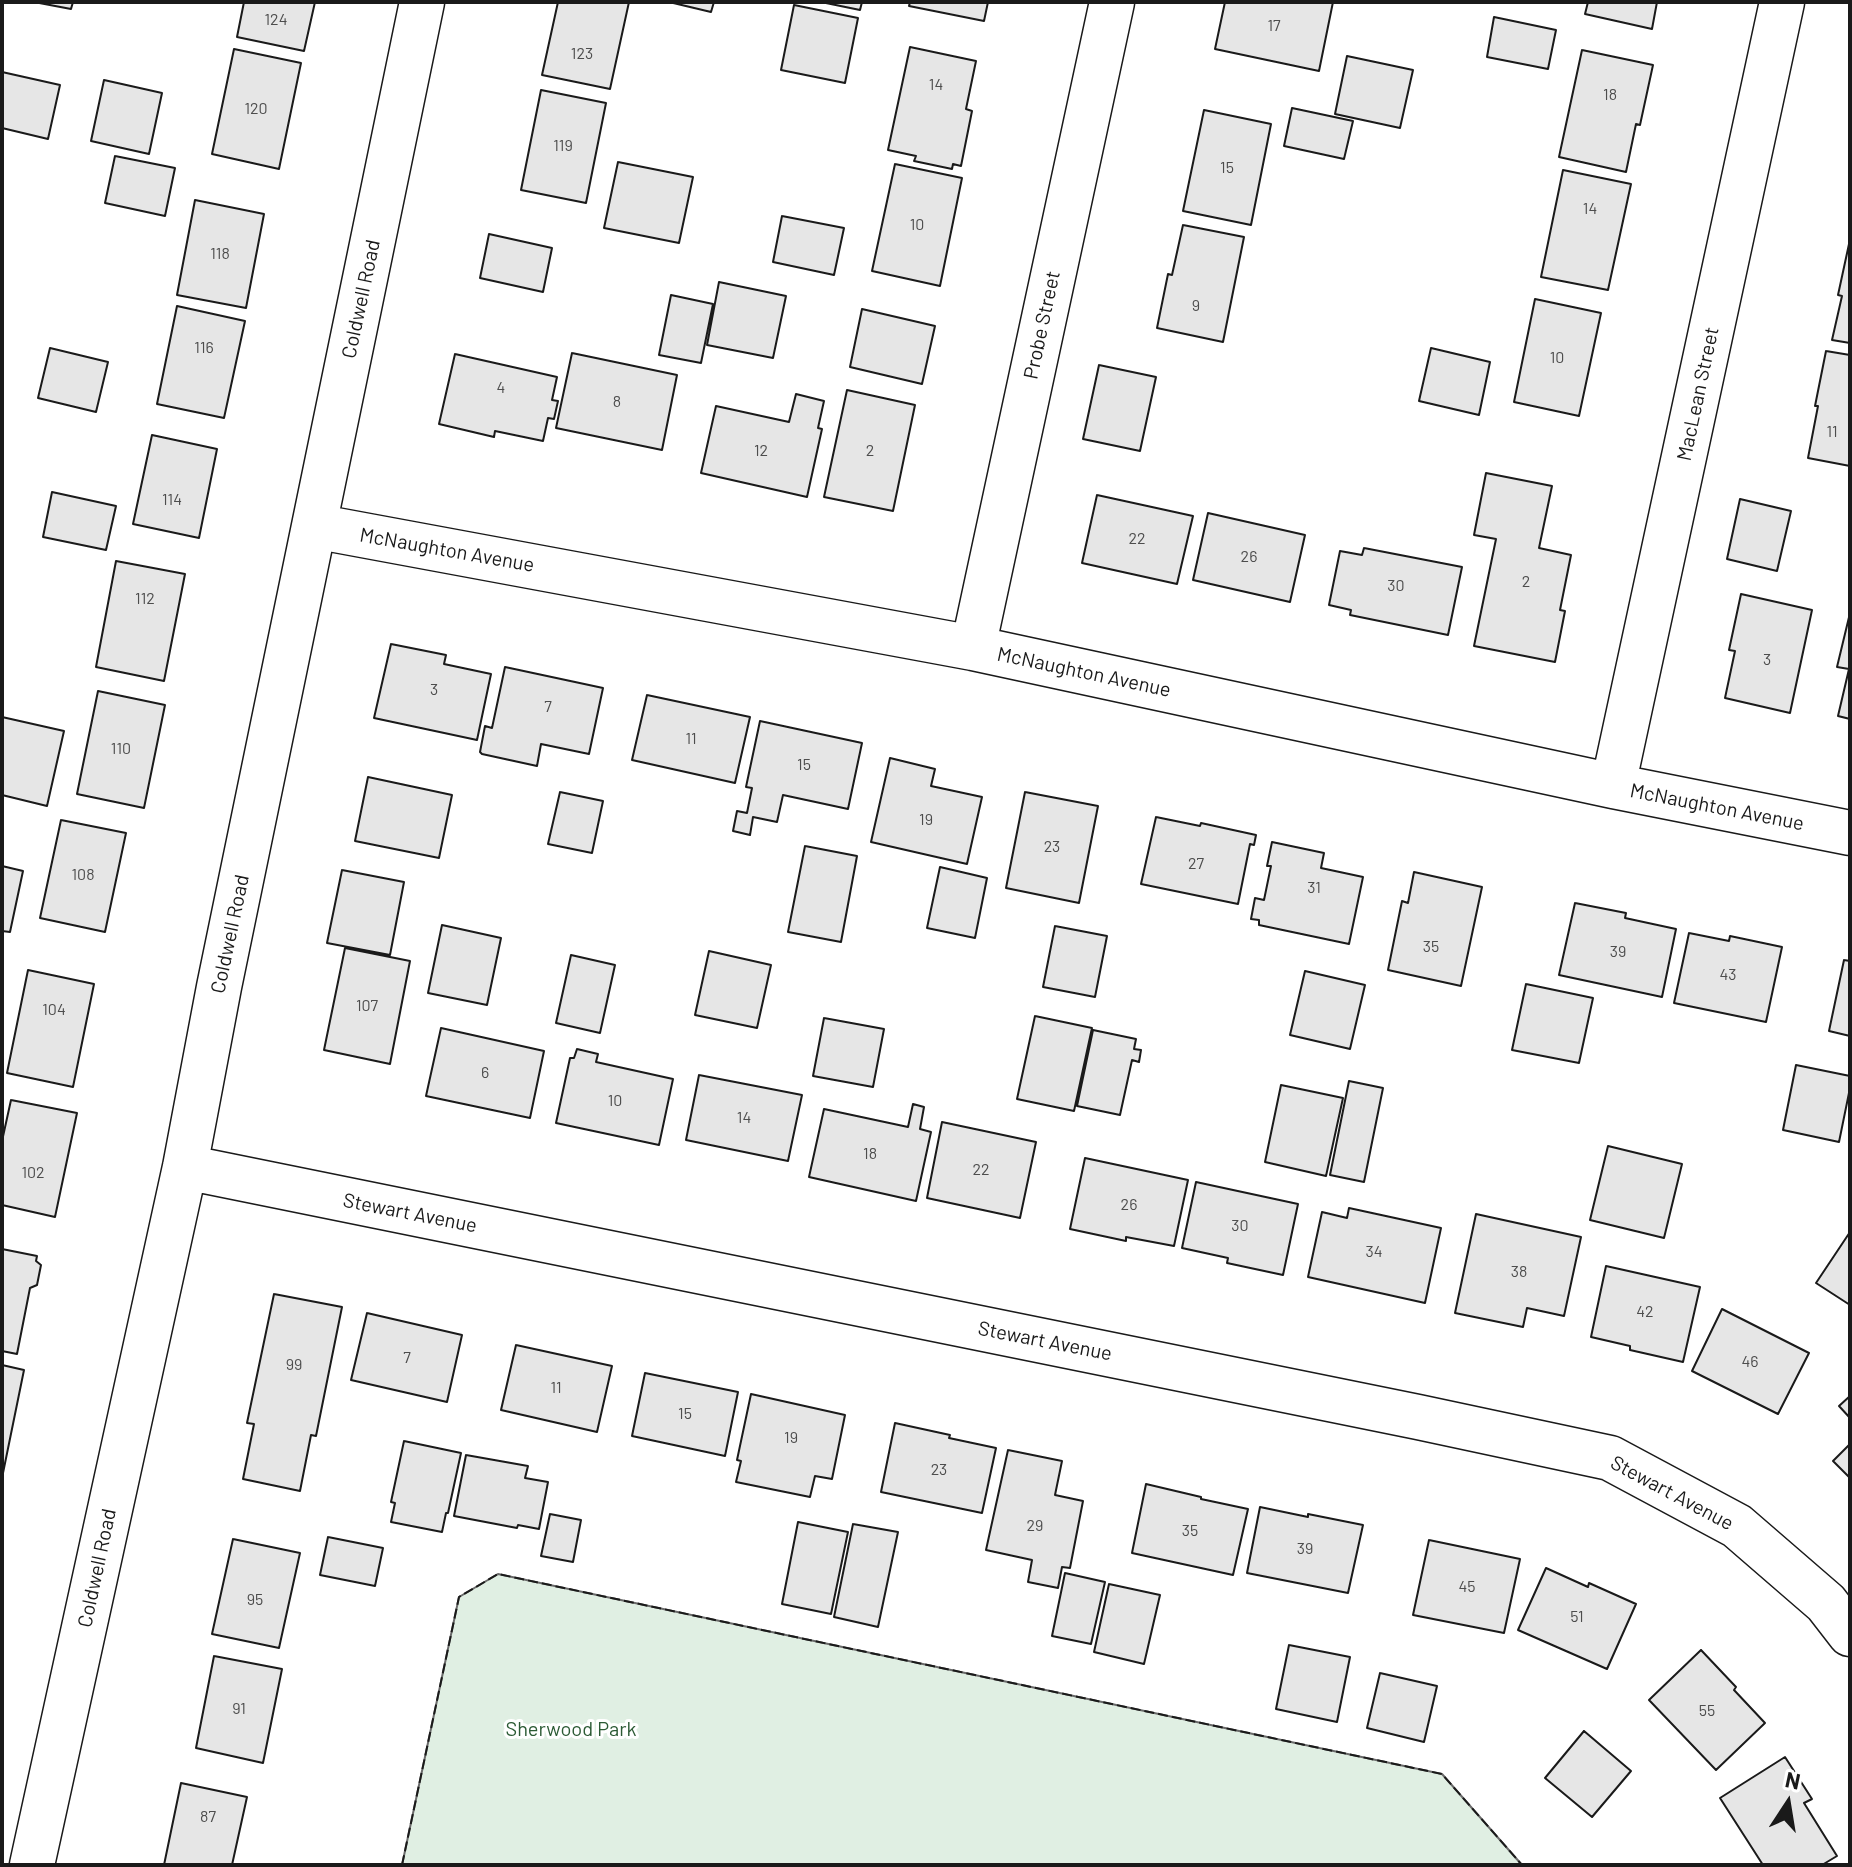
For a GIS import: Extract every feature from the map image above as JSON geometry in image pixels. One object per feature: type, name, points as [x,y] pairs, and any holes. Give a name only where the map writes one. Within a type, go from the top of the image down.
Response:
[{"type":"street","name":"Coldwell Road","points":[[32,1865],[185,1167],[219,987],[422,2]]},
{"type":"street","name":"Probe Street","points":[[973,648],[1112,2]]},
{"type":"street","name":"MacLean Street","points":[[1613,786],[1782,2]]},
{"type":"street","name":"McNaughton Avenue","points":[[314,526],[973,648],[1613,786],[1850,833]]},
{"type":"street","name":"Stewart Avenue","points":[[185,1167],[1610,1458],[1737,1526],[1826,1603],[1850,1634]]},
{"type":"green space","name":"Sherwood Park","points":[[498,1574],[1442,1774],[1522,1865],[402,1865],[459,1597]]},
{"type":"building","points":[[34,2],[73,2],[71,9]]},
{"type":"building","points":[[244,2],[315,2],[304,51],[237,37]]},
{"type":"building","points":[[558,2],[629,2],[610,89],[542,75]]},
{"type":"building","points":[[669,2],[714,2],[711,12]]},
{"type":"building","points":[[821,2],[862,2],[860,10]]},
{"type":"building","points":[[910,2],[988,2],[984,21],[909,6]]},
{"type":"building","points":[[1225,2],[1333,2],[1319,71],[1215,49]]},
{"type":"building","points":[[1588,2],[1657,2],[1652,29],[1585,14]]},
{"type":"building","points":[[794,5],[858,18],[845,83],[781,70]]},
{"type":"building","points":[[1494,17],[1556,30],[1548,69],[1487,57]]},
{"type":"building","points":[[910,47],[976,61],[966,109],[972,111],[961,166],[953,164],[952,169],[914,161],[916,156],[888,150]]},
{"type":"building","points":[[234,49],[301,63],[279,169],[212,154]]},
{"type":"building","points":[[1582,50],[1653,65],[1626,172],[1559,157]]},
{"type":"building","points":[[1347,56],[1413,70],[1400,128],[1335,114]]},
{"type":"building","points":[[2,72],[60,85],[48,139],[2,128]]},
{"type":"building","points":[[104,80],[162,93],[149,154],[91,141]]},
{"type":"building","points":[[541,90],[606,103],[586,203],[521,190]]},
{"type":"building","points":[[1292,108],[1353,121],[1344,159],[1284,146]]},
{"type":"building","points":[[1204,110],[1271,124],[1251,225],[1183,211]]},
{"type":"building","points":[[115,156],[175,168],[165,216],[105,203]]},
{"type":"building","points":[[618,162],[693,177],[679,243],[604,228]]},
{"type":"building","points":[[895,164],[962,178],[940,286],[872,271]]},
{"type":"building","points":[[1563,170],[1631,184],[1608,290],[1541,277]]},
{"type":"building","points":[[195,200],[264,214],[246,308],[177,295]]},
{"type":"building","points":[[782,216],[844,228],[834,275],[773,262]]},
{"type":"building","points":[[1183,225],[1244,237],[1223,342],[1157,328],[1168,274],[1172,275]]},
{"type":"building","points":[[489,234],[552,248],[543,292],[480,278]]},
{"type":"building","points":[[1850,244],[1850,343],[1832,340]]},
{"type":"building","points":[[719,282],[786,296],[773,358],[707,345]]},
{"type":"building","points":[[671,295],[713,304],[701,363],[659,355]]},
{"type":"building","points":[[1535,299],[1601,313],[1579,416],[1514,402]]},
{"type":"building","points":[[177,306],[245,321],[224,418],[157,404]]},
{"type":"building","points":[[862,309],[935,326],[922,384],[850,367]]},
{"type":"building","points":[[50,348],[108,362],[96,412],[38,398]]},
{"type":"building","points":[[1431,348],[1490,362],[1479,415],[1419,401]]},
{"type":"building","points":[[1826,351],[1850,355],[1850,466],[1808,458]]},
{"type":"building","points":[[572,353],[677,375],[662,450],[556,428]]},
{"type":"building","points":[[455,354],[557,377],[552,400],[558,401],[554,419],[548,418],[543,441],[495,431],[494,437],[439,424]]},
{"type":"building","points":[[1099,365],[1156,377],[1140,451],[1083,439]]},
{"type":"building","points":[[847,390],[915,405],[893,511],[824,497]]},
{"type":"building","points":[[796,394],[824,401],[818,428],[822,429],[807,497],[701,473],[716,406],[789,422]]},
{"type":"building","points":[[152,435],[217,449],[199,538],[133,524]]},
{"type":"building","points":[[1486,473],[1552,486],[1539,548],[1571,555],[1560,610],[1565,611],[1555,662],[1474,646],[1496,539],[1474,535]]},
{"type":"building","points":[[52,492],[116,506],[106,550],[43,537]]},
{"type":"building","points":[[1097,495],[1193,516],[1177,584],[1082,563]]},
{"type":"building","points":[[1740,499],[1791,511],[1777,571],[1727,559]]},
{"type":"building","points":[[1208,513],[1305,535],[1290,602],[1193,580]]},
{"type":"building","points":[[1364,548],[1462,567],[1448,635],[1350,615],[1351,610],[1329,605],[1340,551],[1362,555]]},
{"type":"building","points":[[116,561],[185,574],[164,681],[96,667]]},
{"type":"building","points":[[1741,594],[1812,610],[1790,713],[1725,698],[1735,651],[1729,650]]},
{"type":"building","points":[[1850,613],[1850,719],[1838,716],[1849,669],[1837,667]]},
{"type":"building","points":[[391,644],[446,655],[444,664],[491,674],[477,740],[374,718]]},
{"type":"building","points":[[505,667],[603,688],[589,754],[541,744],[537,766],[480,752],[485,726],[492,728]]},
{"type":"building","points":[[98,691],[165,705],[144,808],[77,794]]},
{"type":"building","points":[[647,695],[750,717],[735,783],[632,760]]},
{"type":"building","points":[[2,717],[64,731],[47,806],[2,795]]},
{"type":"building","points":[[760,721],[862,743],[848,809],[783,795],[777,822],[753,817],[750,835],[733,831],[737,811],[747,813],[752,788],[746,787]]},
{"type":"building","points":[[890,758],[935,769],[931,786],[982,797],[967,864],[871,842]]},
{"type":"building","points":[[368,777],[452,795],[439,858],[355,841]]},
{"type":"building","points":[[560,792],[603,801],[592,853],[548,844]]},
{"type":"building","points":[[1025,792],[1098,806],[1079,903],[1006,888]]},
{"type":"building","points":[[1156,817],[1256,835],[1254,845],[1250,844],[1238,904],[1141,884]]},
{"type":"building","points":[[61,820],[126,833],[105,932],[40,918]]},
{"type":"building","points":[[1272,842],[1324,853],[1321,868],[1363,877],[1349,944],[1259,925],[1259,920],[1251,919],[1255,898],[1264,900]]},
{"type":"building","points":[[805,846],[857,856],[841,942],[788,932]]},
{"type":"building","points":[[2,866],[23,871],[10,932],[2,931]]},
{"type":"building","points":[[940,867],[987,878],[975,938],[927,928]]},
{"type":"building","points":[[342,870],[404,882],[390,955],[327,943]]},
{"type":"building","points":[[1414,872],[1482,887],[1461,986],[1388,970],[1402,901],[1408,903]]},
{"type":"building","points":[[1575,903],[1626,913],[1625,918],[1676,929],[1662,997],[1559,975]]},
{"type":"building","points":[[442,925],[501,938],[487,1005],[428,993]]},
{"type":"building","points":[[1055,926],[1107,936],[1095,997],[1043,987]]},
{"type":"building","points":[[1689,933],[1729,941],[1730,936],[1782,947],[1766,1022],[1674,1003]]},
{"type":"building","points":[[345,948],[410,961],[390,1064],[324,1050]]},
{"type":"building","points":[[709,951],[771,965],[757,1028],[695,1015]]},
{"type":"building","points":[[571,955],[615,965],[600,1033],[556,1023]]},
{"type":"building","points":[[1844,960],[1850,961],[1850,1036],[1829,1031]]},
{"type":"building","points":[[28,970],[94,984],[73,1087],[7,1073]]},
{"type":"building","points":[[1305,971],[1365,985],[1350,1049],[1290,1035]]},
{"type":"building","points":[[1526,984],[1593,998],[1579,1063],[1512,1050]]},
{"type":"building","points":[[1035,1016],[1092,1028],[1074,1111],[1017,1099]]},
{"type":"building","points":[[824,1018],[884,1029],[873,1087],[813,1076]]},
{"type":"building","points":[[441,1028],[544,1051],[530,1118],[426,1096]]},
{"type":"building","points":[[1093,1030],[1136,1039],[1134,1049],[1141,1050],[1139,1062],[1132,1060],[1120,1115],[1077,1106]]},
{"type":"building","points":[[577,1049],[598,1054],[596,1062],[673,1079],[659,1145],[556,1123],[570,1058],[574,1058]]},
{"type":"building","points":[[1796,1065],[1850,1076],[1839,1142],[1783,1130]]},
{"type":"building","points":[[699,1075],[802,1095],[788,1161],[686,1140]]},
{"type":"building","points":[[1349,1081],[1383,1088],[1364,1182],[1330,1175]]},
{"type":"building","points":[[1281,1085],[1343,1098],[1326,1176],[1265,1162]]},
{"type":"building","points":[[11,1100],[77,1113],[55,1217],[2,1205],[2,1141]]},
{"type":"building","points":[[913,1104],[924,1107],[920,1129],[931,1132],[916,1201],[809,1177],[824,1109],[908,1127]]},
{"type":"building","points":[[942,1122],[1036,1142],[1020,1218],[927,1198]]},
{"type":"building","points":[[1608,1146],[1682,1164],[1664,1238],[1590,1220]]},
{"type":"building","points":[[1085,1158],[1188,1180],[1174,1246],[1126,1237],[1126,1241],[1070,1229]]},
{"type":"building","points":[[1196,1182],[1298,1204],[1283,1275],[1227,1263],[1228,1258],[1182,1248]]},
{"type":"building","points":[[1349,1208],[1441,1228],[1425,1303],[1308,1277],[1322,1212],[1347,1218]]},
{"type":"building","points":[[1476,1214],[1581,1237],[1564,1316],[1527,1308],[1523,1327],[1455,1313]]},
{"type":"building","points":[[1850,1232],[1850,1305],[1816,1283]]},
{"type":"building","points":[[2,1249],[37,1256],[36,1261],[41,1265],[37,1285],[30,1288],[17,1354],[2,1351]]},
{"type":"building","points":[[1606,1266],[1700,1287],[1683,1362],[1591,1337]]},
{"type":"building","points":[[274,1294],[342,1307],[316,1436],[311,1435],[300,1491],[243,1479],[254,1424],[247,1423]]},
{"type":"building","points":[[1722,1309],[1809,1353],[1778,1414],[1692,1371]]},
{"type":"building","points":[[367,1313],[462,1335],[447,1402],[351,1380]]},
{"type":"building","points":[[516,1345],[612,1366],[597,1432],[501,1410]]},
{"type":"building","points":[[2,1365],[24,1370],[3,1473],[2,1472]]},
{"type":"building","points":[[645,1373],[738,1392],[725,1456],[632,1436]]},
{"type":"building","points":[[751,1394],[845,1415],[832,1479],[815,1476],[810,1497],[736,1482],[741,1461],[737,1460]]},
{"type":"building","points":[[1850,1396],[1850,1418],[1839,1406]]},
{"type":"building","points":[[895,1423],[996,1448],[982,1513],[881,1492]]},
{"type":"building","points":[[404,1441],[461,1453],[442,1532],[391,1522],[395,1503],[391,1502]]},
{"type":"building","points":[[1850,1444],[1850,1478],[1833,1461]]},
{"type":"building","points":[[1008,1450],[1062,1461],[1055,1495],[1083,1501],[1070,1568],[1062,1567],[1058,1588],[1028,1582],[1032,1560],[986,1550]]},
{"type":"building","points":[[466,1455],[528,1466],[525,1478],[548,1482],[539,1529],[454,1516]]},
{"type":"building","points":[[1146,1484],[1248,1509],[1233,1575],[1132,1553]]},
{"type":"building","points":[[1260,1507],[1363,1525],[1348,1593],[1247,1573]]},
{"type":"building","points":[[550,1514],[581,1520],[573,1562],[541,1556]]},
{"type":"building","points":[[798,1522],[848,1532],[831,1614],[782,1604]]},
{"type":"building","points":[[853,1524],[898,1532],[878,1627],[834,1617]]},
{"type":"building","points":[[328,1537],[383,1548],[375,1586],[320,1575]]},
{"type":"building","points":[[233,1539],[300,1553],[279,1648],[212,1634]]},
{"type":"building","points":[[1429,1540],[1520,1559],[1504,1633],[1413,1615]]},
{"type":"building","points":[[1546,1568],[1636,1604],[1607,1669],[1518,1630]]},
{"type":"building","points":[[1065,1573],[1105,1582],[1091,1644],[1052,1636]]},
{"type":"building","points":[[1109,1584],[1160,1595],[1144,1664],[1094,1652]]},
{"type":"building","points":[[1289,1645],[1350,1657],[1337,1722],[1276,1709]]},
{"type":"building","points":[[1701,1650],[1765,1723],[1716,1770],[1649,1700]]},
{"type":"building","points":[[214,1656],[282,1669],[263,1763],[196,1748]]},
{"type":"building","points":[[1380,1673],[1437,1686],[1424,1742],[1367,1728]]},
{"type":"building","points":[[1584,1731],[1631,1771],[1592,1817],[1545,1778]]},
{"type":"building","points":[[1785,1757],[1812,1799],[1804,1803],[1837,1856],[1822,1865],[1763,1865],[1720,1798]]},
{"type":"building","points":[[181,1783],[247,1797],[232,1865],[164,1865]]},
{"type":"fence","points":[[402,1865],[459,1597],[498,1574],[1442,1774],[1522,1865]]}]
